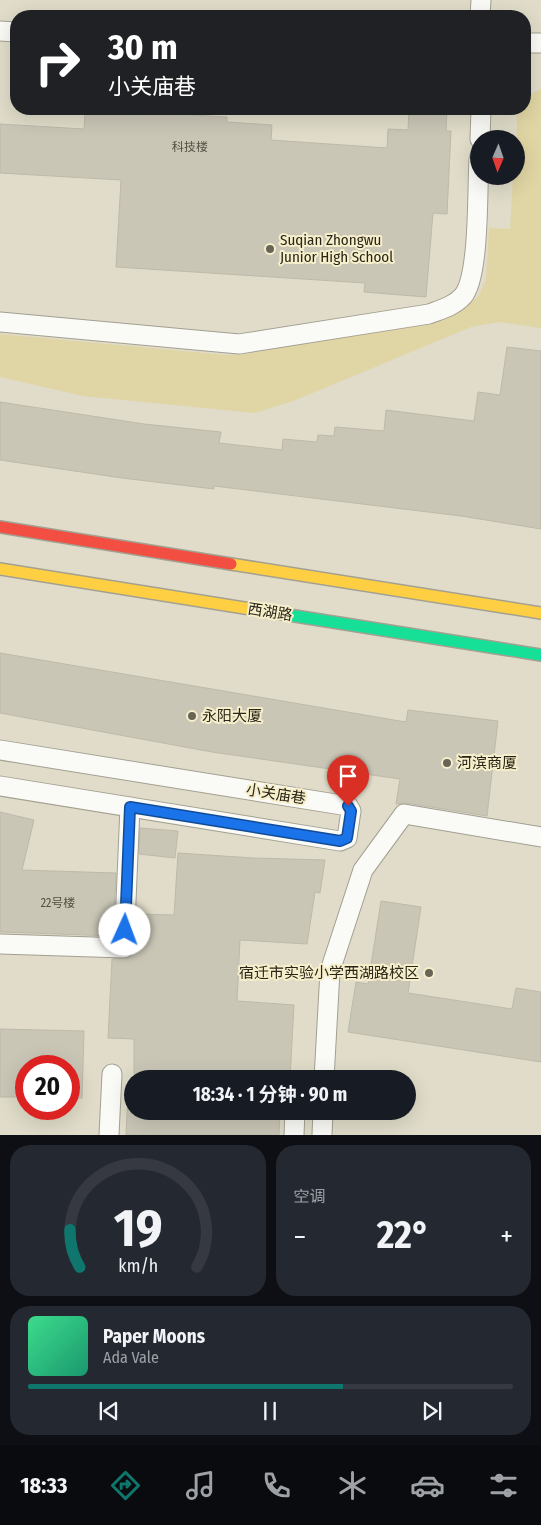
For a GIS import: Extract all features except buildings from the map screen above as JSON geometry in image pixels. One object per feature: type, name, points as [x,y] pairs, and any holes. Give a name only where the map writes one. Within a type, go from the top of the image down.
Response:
[{"type":"main road","points":[[0,527],[541,613]]},
{"type":"main road","name":"西湖路","points":[[0,569],[541,656]]},
{"type":"lane","points":[[480,130],[481,115]]},
{"type":"lane","points":[[0,322],[239,344],[429,314],[452,305],[464,295],[473,274],[478,185]]},
{"type":"lane","name":"小关庙巷","points":[[0,750],[348,806],[351,811],[347,838],[340,841],[0,786]]},
{"type":"lane","points":[[0,944],[124,948],[130,807]]},
{"type":"lane","points":[[324,1070],[330,971],[364,870],[404,814],[541,837]]},
{"type":"lane","points":[[109,1135],[112,1074]]},
{"type":"lane","points":[[294,1135],[295,1120]]},
{"type":"lane","points":[[322,1135],[323,1120]]},
{"type":"shaded area","points":[[541,89],[541,328],[500,322],[471,327],[296,400],[255,413],[83,396],[0,377],[0,334],[226,355],[246,354],[445,319],[478,297],[486,280],[489,228],[510,229],[512,185],[525,185],[525,130],[517,130],[517,115],[531,115],[531,94]]},
{"type":"traffic: fast","points":[[276,613],[541,655]]},
{"type":"traffic: slow","points":[[231,564],[541,613]]},
{"type":"traffic: slow","points":[[0,569],[276,613]]},
{"type":"traffic: jam","points":[[0,527],[231,564]]},
{"type":"place","name":"Suqian Zhongwu Junior High School","points":[[270,249]]},
{"type":"place","name":"永阳大厦","points":[[192,716]]},
{"type":"place","name":"河滨商厦","points":[[447,763]]},
{"type":"place","name":"宿迁市实验小学西湖路校区","points":[[429,973]]},
{"type":"route","points":[[125,930],[130,807],[340,841],[347,838],[351,811],[348,806]]}]
